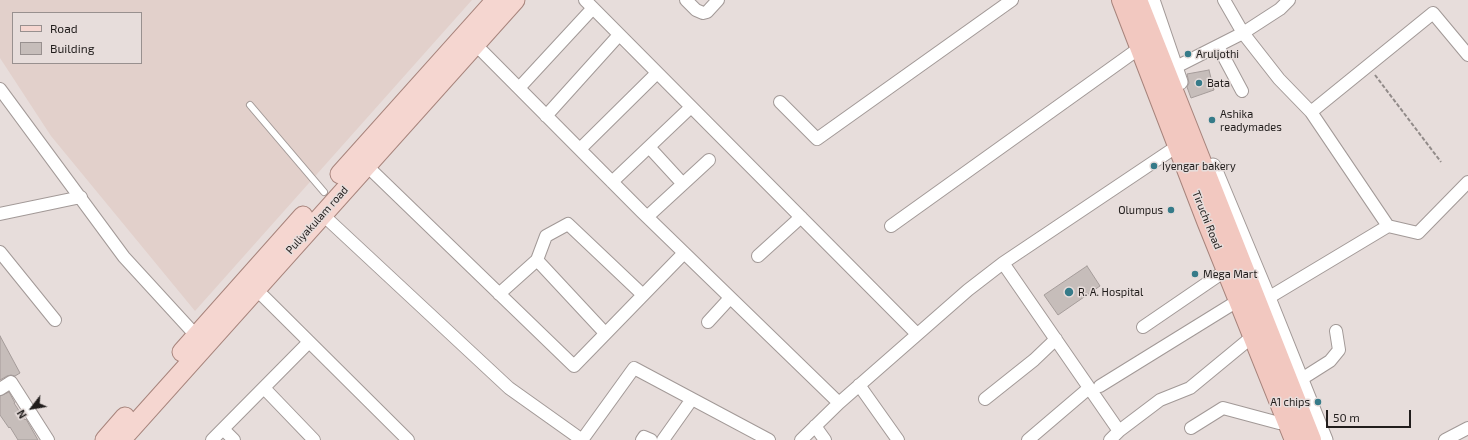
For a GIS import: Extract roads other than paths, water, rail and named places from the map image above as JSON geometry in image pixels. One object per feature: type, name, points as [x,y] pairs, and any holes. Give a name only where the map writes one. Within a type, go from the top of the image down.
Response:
[{"type":"highway","name":"Tiruchi Road","points":[[1122,0],[1204,214],[1296,440]]},
{"type":"highway","name":"Tiruchi Road","points":[[1138,0],[1158,56],[1311,440]]},
{"type":"main road","name":"Puliyakulam road","points":[[121,440],[324,192],[496,0]]},
{"type":"main road","name":"Puliyakulam road","points":[[105,440],[201,341],[256,289],[515,0]]},
{"type":"street","points":[[686,0],[696,10],[704,13],[707,12],[718,0]]},
{"type":"street","points":[[780,102],[817,139],[1012,0]]},
{"type":"street","points":[[1115,0],[1170,151],[1286,440]]},
{"type":"street","points":[[1152,0],[1174,68],[1196,126],[1268,298],[1325,440]]},
{"type":"street","points":[[1224,0],[1243,33],[1279,79],[1311,112],[1388,226],[1418,233],[1468,182]]},
{"type":"street","points":[[1174,68],[1243,33],[1280,9],[1289,0]]},
{"type":"street","points":[[519,88],[589,4],[917,334]]},
{"type":"street","points":[[1311,112],[1433,13],[1468,55]]},
{"type":"street","points":[[546,116],[619,35]]},
{"type":"street","points":[[475,44],[647,217],[839,403]]},
{"type":"street","points":[[1218,46],[1242,91]]},
{"type":"street","points":[[892,226],[1134,52]]},
{"type":"street","points":[[580,149],[657,73]]},
{"type":"street","points":[[0,89],[124,257],[201,341]]},
{"type":"street","points":[[612,182],[691,107]]},
{"type":"street","points":[[649,147],[683,184]]},
{"type":"street","points":[[801,440],[859,385],[968,290],[1003,263],[1170,151]]},
{"type":"street","points":[[647,217],[709,160]]},
{"type":"street","points":[[366,165],[574,366],[684,252]]},
{"type":"street","points":[[0,214],[81,197]]},
{"type":"street","points":[[322,214],[509,388],[582,440],[634,368],[769,440]]},
{"type":"street","points":[[758,256],[801,217]]},
{"type":"street","points":[[499,294],[537,260],[546,236],[568,224],[643,295]]},
{"type":"street","points":[[1268,298],[1388,226]]},
{"type":"street","points":[[0,252],[55,320]]},
{"type":"street","points":[[537,260],[605,333]]},
{"type":"street","points":[[1003,263],[1056,339],[1094,387],[1119,431]]},
{"type":"street","points":[[1143,327],[1219,275]]},
{"type":"street","points":[[256,289],[408,440]]},
{"type":"street","points":[[708,322],[730,298]]},
{"type":"street","points":[[1028,440],[1094,387],[1231,305]]},
{"type":"street","points":[[1300,380],[1330,361],[1339,350],[1336,331]]},
{"type":"street","points":[[985,399],[1034,360],[1056,339]]},
{"type":"street","points":[[1110,440],[1119,431],[1160,400],[1190,388],[1247,341]]},
{"type":"street","points":[[212,440],[309,342]]},
{"type":"street","points":[[0,389],[11,382],[48,440]]},
{"type":"street","points":[[859,385],[898,440]]},
{"type":"street","points":[[264,388],[314,440]]},
{"type":"street","points":[[663,440],[692,399]]},
{"type":"street","points":[[1191,428],[1223,408],[1279,422]]},
{"type":"street","points":[[815,426],[825,440]]},
{"type":"street","points":[[224,428],[234,440]]},
{"type":"street","points":[[1445,440],[1468,428]]},
{"type":"street","points":[[642,440],[644,437],[651,440]]},
{"type":"lane","points":[[250,105],[324,192]]},
{"type":"place","name":"Aruljothi","points":[[1188,54]]},
{"type":"place","name":"Bata","points":[[1199,83]]},
{"type":"place","name":"Ashika readymades","points":[[1212,120]]},
{"type":"place","name":"Iyengar bakery","points":[[1154,166]]},
{"type":"place","name":"Olumpus","points":[[1171,210]]},
{"type":"place","name":"Mega Mart","points":[[1195,274]]},
{"type":"place","name":"R. A. Hospital","points":[[1069,292]]},
{"type":"place","name":"A1 chips","points":[[1318,402]]}]
